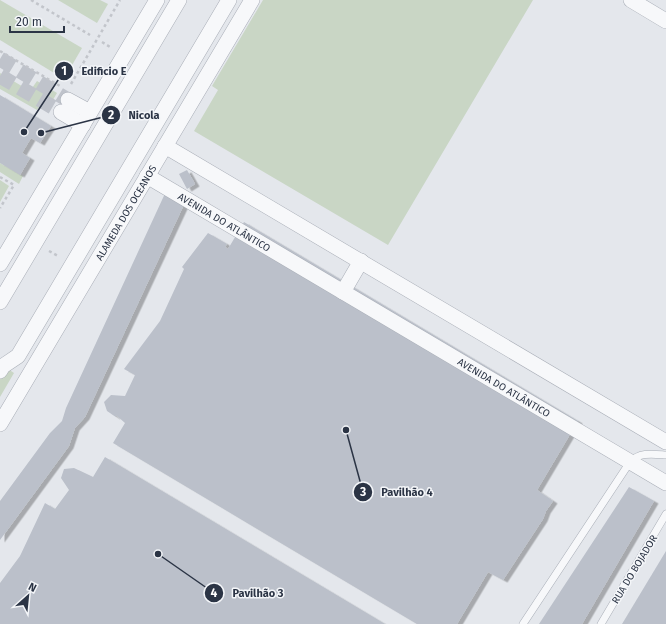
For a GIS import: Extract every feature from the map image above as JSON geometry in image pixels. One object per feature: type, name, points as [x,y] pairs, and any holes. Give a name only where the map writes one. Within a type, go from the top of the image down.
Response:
[{"type":"street","points":[[0,264],[157,0]]},
{"type":"street","points":[[0,302],[179,0]]},
{"type":"street","name":"ALAMEDA DOS OCEANOS","points":[[0,371],[3,366],[18,356],[229,0]]},
{"type":"street","name":"ALAMEDA DOS OCEANOS","points":[[0,424],[252,0]]},
{"type":"street","points":[[631,0],[666,21]]},
{"type":"street","points":[[65,106],[86,119]]},
{"type":"street","points":[[165,146],[666,442]]},
{"type":"street","name":"AVENIDA DO ATLÂNTICO","points":[[147,176],[666,483]]},
{"type":"street","points":[[343,292],[361,261]]},
{"type":"lane","points":[[523,624],[630,462],[636,456],[644,454],[666,455]]},
{"type":"lane","name":"RUA DO BOJADOR","points":[[601,624],[666,514]]},
{"type":"path","points":[[31,0],[90,35]]},
{"type":"path","points":[[0,51],[67,90],[120,0]]},
{"type":"path","points":[[102,42],[110,48]]},
{"type":"path","points":[[0,177],[14,185],[0,208]]},
{"type":"path","points":[[35,242],[72,264]]},
{"type":"green space","points":[[0,0],[82,48],[64,79],[0,40]]},
{"type":"green space","points":[[58,0],[100,0],[108,4],[97,23]]},
{"type":"green space","points":[[263,0],[533,0],[388,245],[194,131],[218,90],[212,86]]},
{"type":"green space","points":[[0,73],[30,91],[37,81],[57,93],[48,108],[41,104],[37,110],[0,89]]},
{"type":"green space","points":[[0,163],[23,176],[19,184],[0,172]]},
{"type":"green space","points":[[0,180],[9,186],[0,202]]},
{"type":"green space","points":[[5,367],[14,373],[0,397],[0,376]]},
{"type":"building","points":[[0,95],[51,126],[40,143],[31,138],[22,153],[30,158],[20,175],[0,163]]},
{"type":"building","points":[[187,170],[195,184],[187,189],[179,174]]},
{"type":"building","points":[[168,187],[188,196],[85,417],[75,428],[69,446],[0,540],[0,501],[50,433],[62,421],[66,408]]},
{"type":"building","points":[[244,222],[578,421],[537,490],[553,501],[546,511],[543,519],[503,580],[488,572],[457,624],[417,624],[113,443],[125,423],[116,415],[116,417],[107,411],[104,402],[111,395],[125,396],[135,375],[124,369],[160,321],[184,269],[182,267],[208,233],[227,244],[225,247],[228,249]]},
{"type":"building","points":[[105,457],[385,624],[0,624],[0,583],[20,556],[45,503],[55,509],[69,490],[61,478],[64,469],[74,468],[93,477]]},
{"type":"building","points":[[629,487],[654,501],[582,624],[539,624]]},
{"type":"building","points":[[666,551],[666,624],[622,624]]},
{"type":"tunnel","points":[[0,59],[68,100]]},
{"type":"tunnel","points":[[0,76],[61,112]]},
{"type":"place","name":"Edificio E","points":[[24,132]]},
{"type":"place","name":"Nicola","points":[[41,133]]},
{"type":"place","name":"Pavilhão 4","points":[[346,430]]},
{"type":"place","name":"Pavilhão 3","points":[[158,554]]}]
